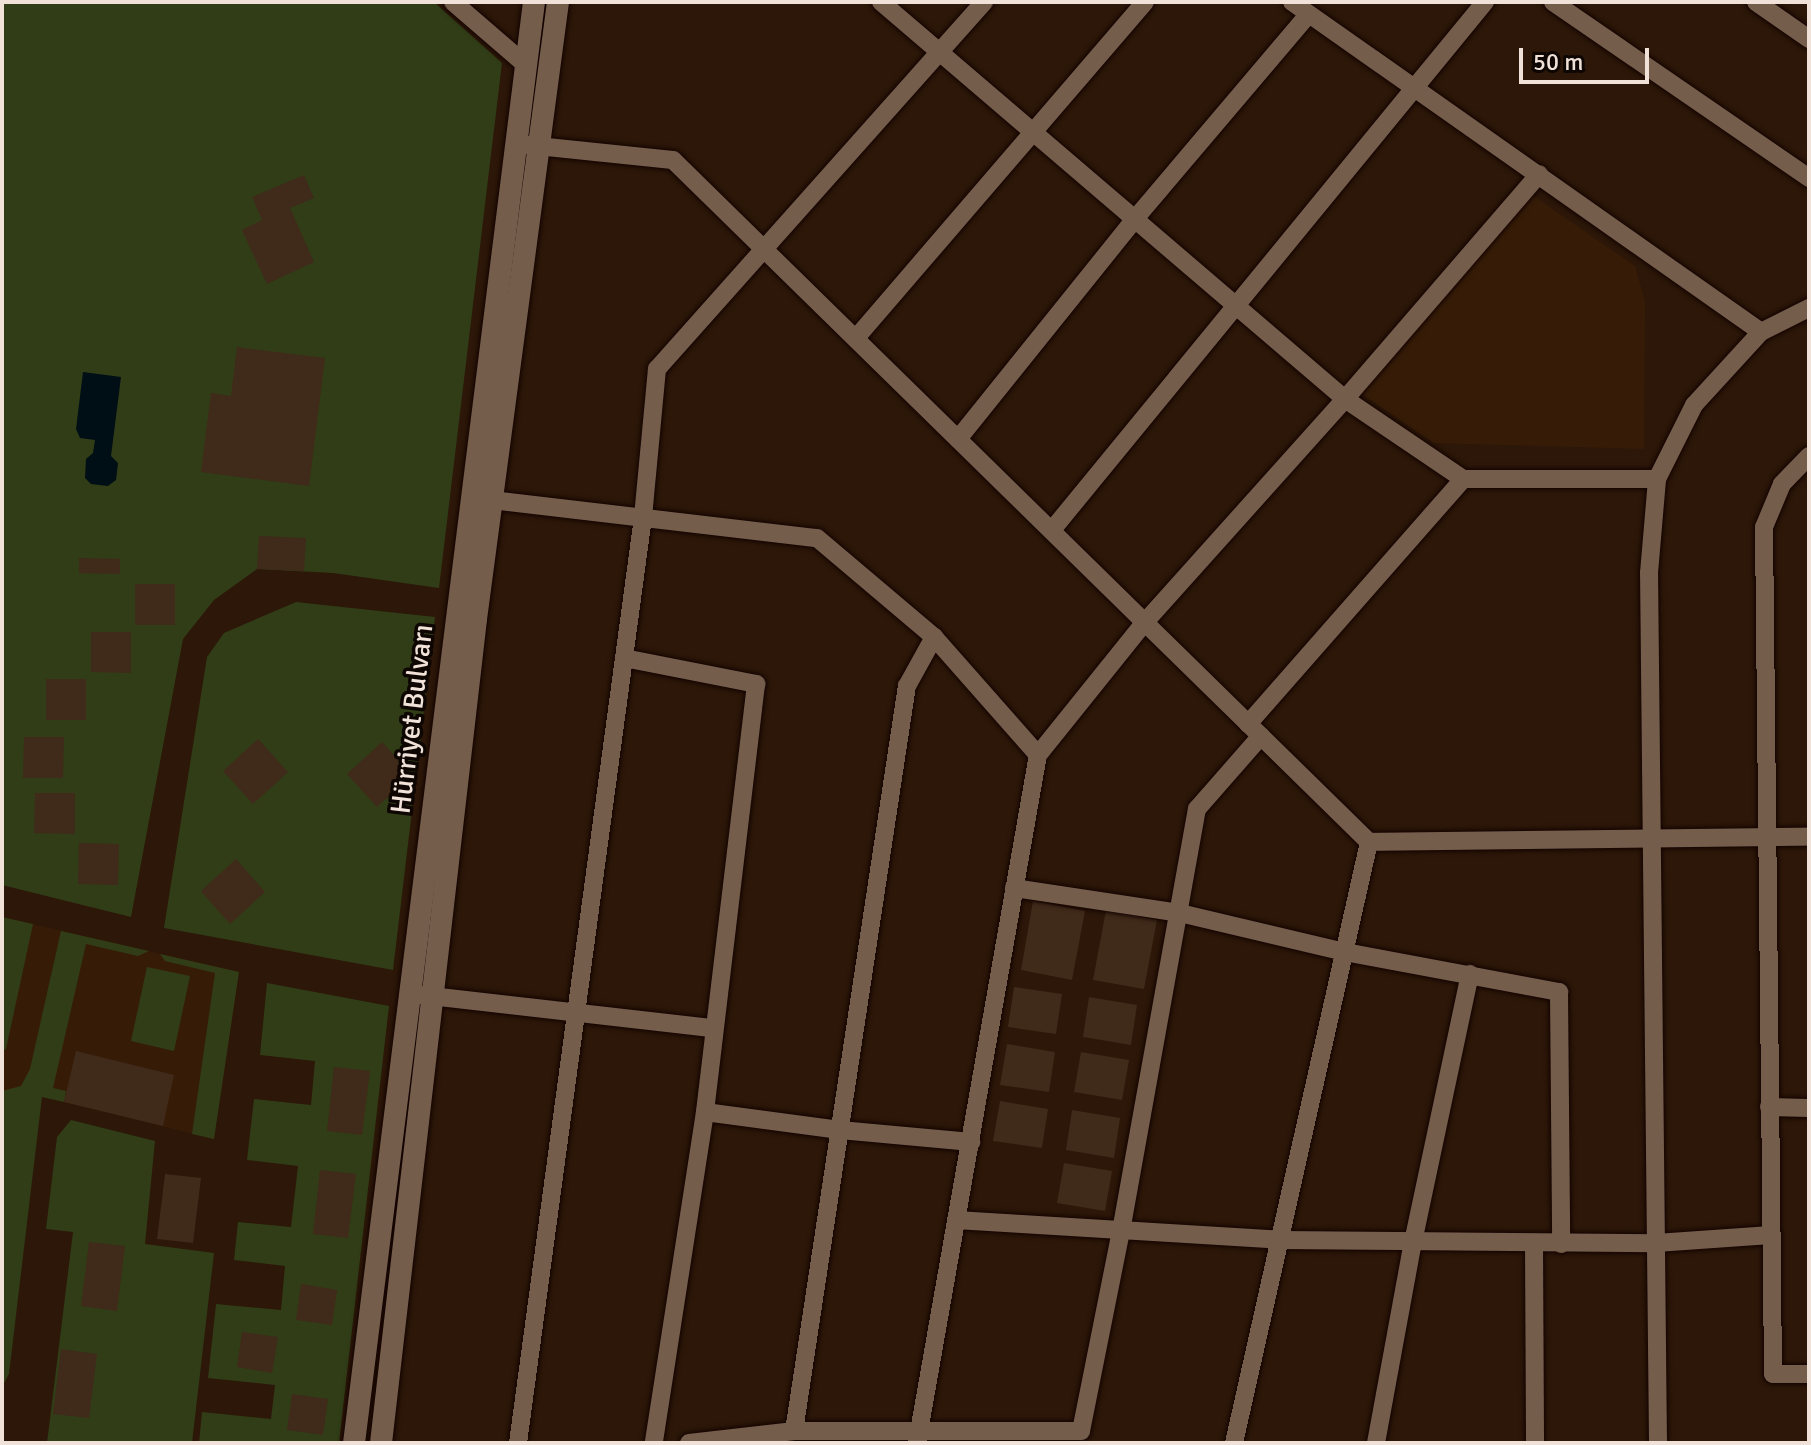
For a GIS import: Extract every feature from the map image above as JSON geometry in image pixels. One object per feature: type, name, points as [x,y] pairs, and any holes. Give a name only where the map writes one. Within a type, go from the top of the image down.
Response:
[{"type":"main road","name":"Hürriyet Bulvarı","points":[[354,1443],[492,500],[527,145],[526,65],[534,2]]},
{"type":"main road","name":"Hürriyet Bulvarı","points":[[381,1443],[419,995],[527,145],[558,2]]},
{"type":"street","points":[[453,2],[526,65]]},
{"type":"street","points":[[881,2],[1345,399],[1463,479],[1657,479]]},
{"type":"street","points":[[518,1443],[643,517],[657,369],[984,2]]},
{"type":"street","points":[[856,338],[1145,2]]},
{"type":"street","points":[[1292,2],[1761,332]]},
{"type":"street","points":[[1052,530],[1413,86],[1485,2]]},
{"type":"street","points":[[1553,2],[1809,178]]},
{"type":"street","points":[[1756,2],[1809,39]]},
{"type":"street","points":[[958,439],[1134,220],[1309,14]]},
{"type":"street","points":[[527,145],[673,160],[1369,842],[1809,837]]},
{"type":"street","points":[[918,1436],[1038,755],[1145,622],[1345,399],[1539,174]]},
{"type":"street","points":[[1658,1443],[1649,573],[1657,479],[1694,405],[1761,332],[1806,317]]},
{"type":"street","points":[[1809,456],[1782,484],[1764,527],[1773,1374],[1809,1374]]},
{"type":"street","points":[[689,1443],[794,1431],[918,1436],[1081,1431],[1121,1231],[1197,809],[1255,730],[1463,479]]},
{"type":"street","points":[[492,500],[817,538],[934,637],[1038,755]]},
{"type":"street","points":[[794,1431],[907,686],[934,637]]},
{"type":"street","points":[[624,658],[756,684],[705,1112],[654,1443]]},
{"type":"street","points":[[1234,1443],[1369,842]]},
{"type":"street","points":[[1014,888],[1180,913],[1345,952],[1559,992],[1561,1244]]},
{"type":"street","points":[[1376,1443],[1413,1242],[1470,974]]},
{"type":"street","points":[[419,995],[713,1028]]},
{"type":"street","points":[[1769,1107],[1809,1108]]},
{"type":"street","points":[[705,1112],[840,1130],[971,1142]]},
{"type":"street","points":[[956,1220],[1280,1240],[1561,1244],[1656,1243],[1771,1235]]},
{"type":"street","points":[[1534,1244],[1535,1443]]},
{"type":"shaded area","points":[[1532,195],[1635,266],[1645,301],[1644,449],[1434,443],[1362,394]]},
{"type":"shaded area","points":[[83,372],[121,377],[111,456],[118,463],[116,480],[108,486],[91,484],[85,478],[86,459],[93,453],[95,440],[80,438],[76,429]]},
{"type":"shaded area","points":[[2,917],[239,972],[214,1139],[43,1097],[2,1129]]},
{"type":"green space","points":[[2,2],[434,2],[502,63],[439,588],[333,573],[257,569],[214,600],[183,639],[131,917],[2,885]]},
{"type":"green space","points":[[296,602],[435,617],[393,970],[164,928],[207,657],[224,633]]},
{"type":"green space","points":[[2,917],[33,924],[6,1049],[2,1051]]},
{"type":"green space","points":[[61,931],[149,951],[138,956],[86,944],[53,1088],[66,1091],[64,1102],[42,1097],[9,1374],[2,1387],[2,1091],[21,1086],[30,1069]]},
{"type":"green space","points":[[160,954],[239,972],[214,1139],[192,1134],[215,973],[165,961]]},
{"type":"green space","points":[[147,967],[190,976],[174,1051],[131,1041]]},
{"type":"green space","points":[[267,983],[389,1006],[339,1443],[199,1443],[202,1412],[271,1419],[275,1385],[208,1378],[216,1304],[281,1310],[285,1266],[234,1260],[238,1222],[291,1227],[298,1166],[247,1160],[254,1099],[311,1105],[315,1061],[260,1055]]},
{"type":"green space","points":[[71,1120],[155,1141],[145,1244],[214,1253],[192,1443],[47,1443],[73,1232],[46,1229],[57,1137]]},
{"type":"building","points":[[304,175],[314,198],[290,208],[314,262],[267,284],[242,230],[262,220],[252,197]]},
{"type":"building","points":[[237,347],[325,358],[309,486],[201,472],[211,393],[231,396]]},
{"type":"building","points":[[259,536],[306,538],[304,571],[257,569]]},
{"type":"building","points":[[79,558],[120,559],[120,574],[79,573]]},
{"type":"building","points":[[135,584],[175,584],[175,625],[135,625]]},
{"type":"building","points":[[91,632],[131,632],[131,673],[91,672]]},
{"type":"building","points":[[46,679],[86,679],[86,720],[46,720]]},
{"type":"building","points":[[24,737],[64,737],[63,778],[23,778]]},
{"type":"building","points":[[258,739],[288,772],[253,804],[223,771]]},
{"type":"building","points":[[382,742],[412,775],[377,807],[347,774]]},
{"type":"building","points":[[35,793],[75,793],[75,834],[34,833]]},
{"type":"building","points":[[79,843],[119,844],[118,885],[78,884]]},
{"type":"building","points":[[236,859],[265,892],[230,924],[201,891]]},
{"type":"building","points":[[1033,901],[1085,911],[1072,980],[1021,970]]},
{"type":"building","points":[[1106,910],[1157,920],[1144,989],[1093,980]]},
{"type":"building","points":[[1014,987],[1062,994],[1056,1034],[1008,1027]]},
{"type":"building","points":[[1089,997],[1137,1005],[1131,1045],[1083,1037]]},
{"type":"building","points":[[1007,1044],[1055,1052],[1049,1092],[1000,1085]]},
{"type":"building","points":[[76,1051],[174,1075],[163,1126],[64,1102]]},
{"type":"building","points":[[1081,1052],[1129,1060],[1122,1100],[1074,1092]]},
{"type":"building","points":[[334,1067],[370,1071],[362,1135],[327,1131]]},
{"type":"building","points":[[1000,1101],[1048,1109],[1042,1148],[993,1141]]},
{"type":"building","points":[[1072,1110],[1120,1118],[1114,1158],[1066,1150]]},
{"type":"building","points":[[1064,1163],[1112,1171],[1105,1211],[1057,1203]]},
{"type":"building","points":[[320,1170],[356,1174],[348,1238],[313,1234]]},
{"type":"building","points":[[165,1174],[201,1178],[193,1243],[157,1239]]},
{"type":"building","points":[[89,1242],[125,1246],[117,1311],[81,1306]]},
{"type":"building","points":[[301,1284],[337,1290],[332,1325],[296,1320]]},
{"type":"building","points":[[242,1332],[278,1337],[272,1373],[237,1367]]},
{"type":"building","points":[[61,1349],[97,1354],[89,1418],[53,1414]]},
{"type":"building","points":[[292,1394],[328,1399],[323,1435],[287,1430]]}]
